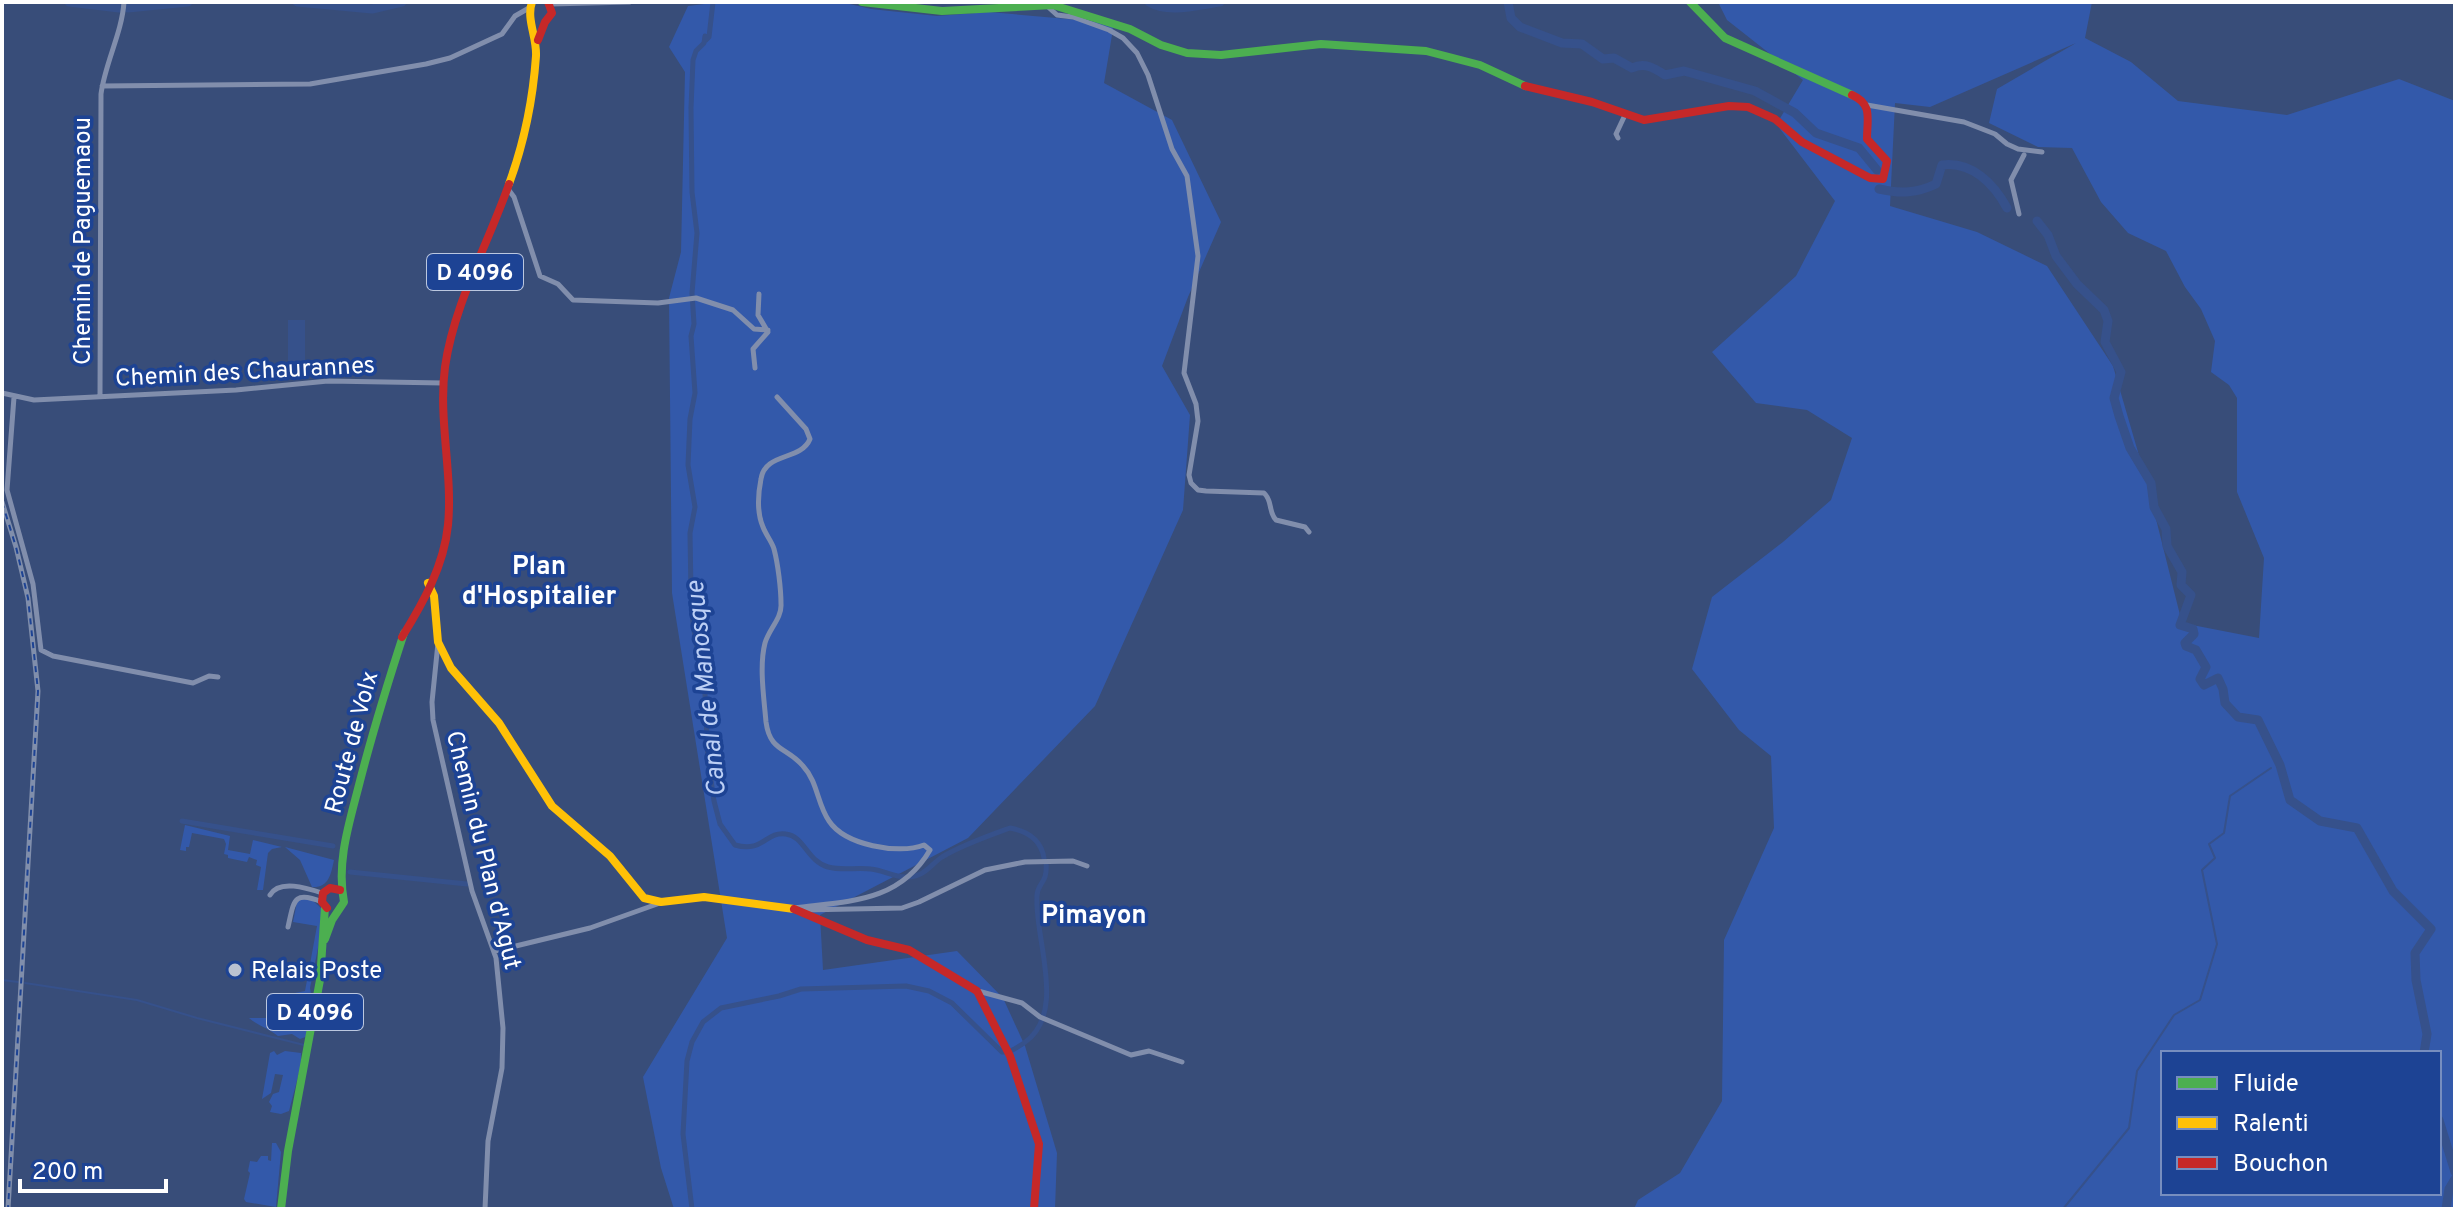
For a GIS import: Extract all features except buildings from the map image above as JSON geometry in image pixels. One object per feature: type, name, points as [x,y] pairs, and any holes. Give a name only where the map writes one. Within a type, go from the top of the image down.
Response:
[{"type":"street","points":[[102,86],[124,2]]},
{"type":"street","points":[[548,19],[549,3],[630,2]]},
{"type":"street","points":[[862,2],[942,11],[1045,5],[1069,8],[1187,53],[1221,55],[1321,44],[1426,51],[1480,65],[1525,86],[1592,102],[1644,120],[1729,106],[1748,107],[1775,119],[1802,142],[1870,178],[1883,179],[1886,159],[1866,138],[1867,105]]},
{"type":"street","points":[[1690,2],[1712,29],[1725,38],[1859,97],[1867,105],[1964,122],[1995,134],[2018,149],[2042,152]]},
{"type":"street","points":[[548,19],[568,5]]},
{"type":"street","points":[[1045,5],[1054,14],[1073,17],[1109,30],[1123,38],[1137,53],[1148,75],[1172,149],[1187,176],[1198,256],[1184,373],[1198,421],[1189,475],[1191,483],[1198,490],[1264,493],[1269,497],[1274,518],[1305,527],[1309,532]]},
{"type":"street","points":[[531,12],[548,19]]},
{"type":"street","name":"Chemin de Paguemaou","points":[[100,397],[102,86],[310,84],[415,66],[444,60],[499,36],[517,14],[531,12]]},
{"type":"street","name":"Route de Volx","points":[[531,12],[538,41]]},
{"type":"street","name":"Route de Volx","points":[[402,637],[429,586],[445,541],[448,508],[443,383],[449,346],[525,138],[538,41],[548,19]]},
{"type":"street","points":[[1618,138],[1616,134],[1625,115]]},
{"type":"street","points":[[2019,214],[2011,180],[2024,155]]},
{"type":"street","points":[[507,189],[514,197],[540,276],[558,284],[573,300],[658,303],[693,298],[733,310],[754,329],[768,330]]},
{"type":"street","points":[[759,294],[758,315],[768,330]]},
{"type":"street","points":[[755,368],[754,348],[768,330]]},
{"type":"street","name":"Chemin des Chaurannes","points":[[2,393],[34,400],[236,390],[328,381],[443,383]]},
{"type":"street","points":[[14,397],[7,490],[33,584],[41,650],[53,656],[193,683],[209,676],[218,677]]},
{"type":"street","points":[[777,397],[806,429],[810,441],[805,448],[766,467],[760,480],[759,516],[774,549],[781,604],[779,616],[766,640],[764,655],[768,733],[774,745],[806,769],[828,819],[840,833],[894,850],[927,846],[929,852],[907,880],[895,887],[857,900],[793,909]]},
{"type":"street","name":"Route de Volx","points":[[281,1209],[285,1163],[318,996],[328,896],[342,859],[376,721],[402,637],[437,555],[448,508]]},
{"type":"street","points":[[437,555],[429,586],[434,596],[438,642],[451,668],[499,723],[552,806],[602,848],[641,895],[651,901],[704,897],[793,909],[895,909],[919,902],[992,868],[1057,860],[1076,861],[1087,866]]},
{"type":"street","name":"Chemin du Plan d'Agut","points":[[438,642],[433,720],[472,891],[495,951],[503,1028],[502,1068],[488,1141],[485,1209]]},
{"type":"street","points":[[270,895],[275,888],[283,886],[344,899],[340,908],[332,910],[328,896]]},
{"type":"street","points":[[288,927],[293,902],[298,897],[328,896]]},
{"type":"street","points":[[495,951],[590,928],[661,902]]},
{"type":"street","name":"Route de Volx","points":[[325,939],[340,908]]},
{"type":"street","points":[[793,909],[867,940],[909,950],[977,991],[1022,1003],[1042,1018],[1131,1055],[1149,1051],[1180,1062]]},
{"type":"street","points":[[977,991],[1008,1054],[1040,1151],[1034,1209]]},
{"type":"shaded area","points":[[721,2],[841,2],[871,9],[937,16],[989,12],[1114,23],[1104,83],[1172,120],[1221,222],[1162,366],[1190,415],[1183,510],[1095,706],[968,838],[820,915],[823,970],[957,951],[1003,998],[1025,1046],[1057,1153],[1055,1209],[674,1209],[661,1168],[643,1077],[727,938],[672,593],[669,298],[681,252],[685,72],[669,47],[688,6]]},
{"type":"shaded area","points":[[1718,2],[2092,2],[2085,38],[2131,62],[2178,101],[2287,115],[2399,79],[2455,101],[2455,1209],[1634,1209],[1638,1200],[1680,1173],[1722,1101],[1724,940],[1774,828],[1771,756],[1739,730],[1692,669],[1712,597],[1831,500],[1852,438],[1807,410],[1756,403],[1712,352],[1796,276],[1835,201],[1774,121],[1779,120],[1803,80],[1727,20]],"holes":[[[2076,43],[1997,89],[1989,123],[2038,147],[2072,148],[2101,202],[2128,233],[2166,251],[2201,309],[2215,341],[2211,372],[2229,385],[2237,398],[2237,492],[2264,558],[2259,638],[2182,623],[2147,483],[2113,366],[2047,266],[1977,232],[1890,206],[1895,103],[1930,107]]]},
{"type":"shaded area","points":[[288,320],[305,320],[305,375],[288,379]]},
{"type":"shaded area","points":[[185,825],[230,836],[228,850],[250,854],[253,840],[282,847],[268,853],[263,890],[257,890],[261,867],[256,865],[257,860],[249,857],[247,862],[228,858],[224,854],[224,839],[192,833],[189,847],[186,851],[180,850]]},
{"type":"shaded area","points":[[285,847],[334,860],[326,883],[312,887],[300,860]]},
{"type":"shaded area","points":[[301,899],[312,900],[321,908],[322,928],[310,988],[312,1000],[308,1036],[300,1039],[292,1034],[278,1036],[249,1018],[270,1018],[280,996],[305,991],[317,926],[293,922],[297,902]]},
{"type":"shaded area","points":[[274,1051],[277,1055],[285,1051],[301,1053],[301,1065],[289,1111],[281,1114],[270,1112],[272,1106],[269,1102],[273,1094],[279,1092],[283,1075],[275,1074],[271,1093],[262,1099],[270,1053]]},
{"type":"shaded area","points":[[272,1143],[276,1143],[281,1152],[276,1207],[246,1202],[250,1161],[257,1162],[261,1156],[268,1156],[271,1161]]},
{"type":"waterway","points":[[69,2],[119,8]]},
{"type":"waterway","points":[[128,8],[188,2]]},
{"type":"waterway","points":[[297,2],[372,9],[402,2]]},
{"type":"waterway","points":[[706,40],[709,37],[713,2]]},
{"type":"waterway","points":[[1149,2],[1174,8],[1220,2]]},
{"type":"waterway","points":[[1508,2],[1511,18],[1520,27],[1562,43],[1582,44],[1603,59],[1614,58],[1632,68],[1649,67],[1665,75],[1684,71],[1755,91],[1795,113],[1816,133],[1859,148],[1877,170]]},
{"type":"waterway","name":"Canal de Manosque","points":[[705,36],[693,60],[691,108],[692,192],[697,233],[691,336],[695,393],[690,419],[688,465],[695,507],[690,533],[693,624],[705,694],[708,759],[720,824],[735,845],[752,846],[773,836],[786,834],[797,839],[815,860],[828,867],[871,869],[901,877],[918,875],[942,857],[1010,828],[1032,837],[1040,846],[1044,858]]},
{"type":"waterway","points":[[1879,189],[1902,192],[1922,189],[1936,184],[1942,165],[1953,165],[1981,176],[2007,208]]},
{"type":"waterway","points":[[2037,221],[2048,235],[2056,256],[2077,284],[2104,310],[2108,321],[2105,342],[2121,372],[2114,398],[2130,448],[2151,483],[2154,507],[2166,529],[2167,546],[2182,572],[2181,585],[2191,595],[2180,625],[2193,629],[2194,634],[2185,643],[2196,650],[2206,667],[2200,679],[2204,685],[2218,678],[2225,703],[2238,717],[2258,720],[2280,765],[2290,800],[2320,821],[2357,828],[2393,891],[2431,929],[2415,953],[2416,980],[2427,1034],[2424,1051]]},
{"type":"waterway","points":[[2275,761],[2276,757]]},
{"type":"waterway","points":[[2063,1209],[2129,1128],[2137,1071],[2174,1015],[2200,1000],[2217,944],[2202,870],[2215,858],[2209,844],[2224,833],[2230,796],[2271,768]]},
{"type":"waterway","points":[[182,821],[333,846]]},
{"type":"waterway","name":"Canal de Manosque","points":[[692,1209],[683,1134],[687,1061],[692,1042],[703,1022],[721,1008],[801,989],[906,986],[929,991],[952,1003],[1002,1052],[1013,1050],[1037,1030],[1044,1013],[1046,974],[1037,896],[1044,879],[1046,862]]},
{"type":"waterway","points":[[350,872],[467,884]]},
{"type":"waterway","points":[[2,980],[18,982]]},
{"type":"waterway","points":[[25,983],[137,1000],[304,1045]]},
{"type":"waterway","points":[[2441,1126],[2455,1172]]},
{"type":"waterway","points":[[2446,1209],[2449,1189],[2455,1179]]},
{"type":"railway","points":[[2,502],[28,598],[38,691],[8,1209]]},
{"type":"traffic: fast","points":[[862,2],[942,11],[1053,5],[1130,29],[1161,45],[1187,53],[1221,55],[1321,44],[1426,51],[1480,65],[1525,86]]},
{"type":"traffic: fast","points":[[1690,2],[1725,38],[1852,95]]},
{"type":"traffic: fast","points":[[325,939],[332,920],[344,902],[342,871],[348,826],[404,633]]},
{"type":"traffic: fast","points":[[281,1209],[288,1151],[320,980],[325,907]]},
{"type":"traffic: slow","points":[[509,184],[533,88],[536,56],[530,15],[532,2]]},
{"type":"traffic: slow","points":[[428,583],[434,596],[438,642],[451,668],[499,723],[552,806],[610,856],[644,898],[661,902],[704,897],[794,909]]},
{"type":"traffic: jam","points":[[538,40],[552,13],[548,2]]},
{"type":"traffic: jam","points":[[1525,86],[1592,102],[1644,120],[1729,106],[1748,107],[1775,119],[1802,142],[1870,178],[1883,179],[1887,161],[1867,139],[1866,108],[1852,95]]},
{"type":"traffic: jam","points":[[402,637],[431,584],[446,540],[449,486],[443,387],[449,344],[464,297],[509,184]]},
{"type":"traffic: jam","points":[[327,908],[322,902],[323,893],[330,888],[340,890]]},
{"type":"traffic: jam","points":[[794,909],[867,940],[909,950],[977,991],[1010,1056],[1039,1144],[1034,1209]]},
{"type":"place","name":"Relais Poste","points":[[235,970]]},
{"type":"district","name":"Plan d'Hospitalier","points":[[539,580]]},
{"type":"district","name":"Pimayon","points":[[1094,914]]}]
